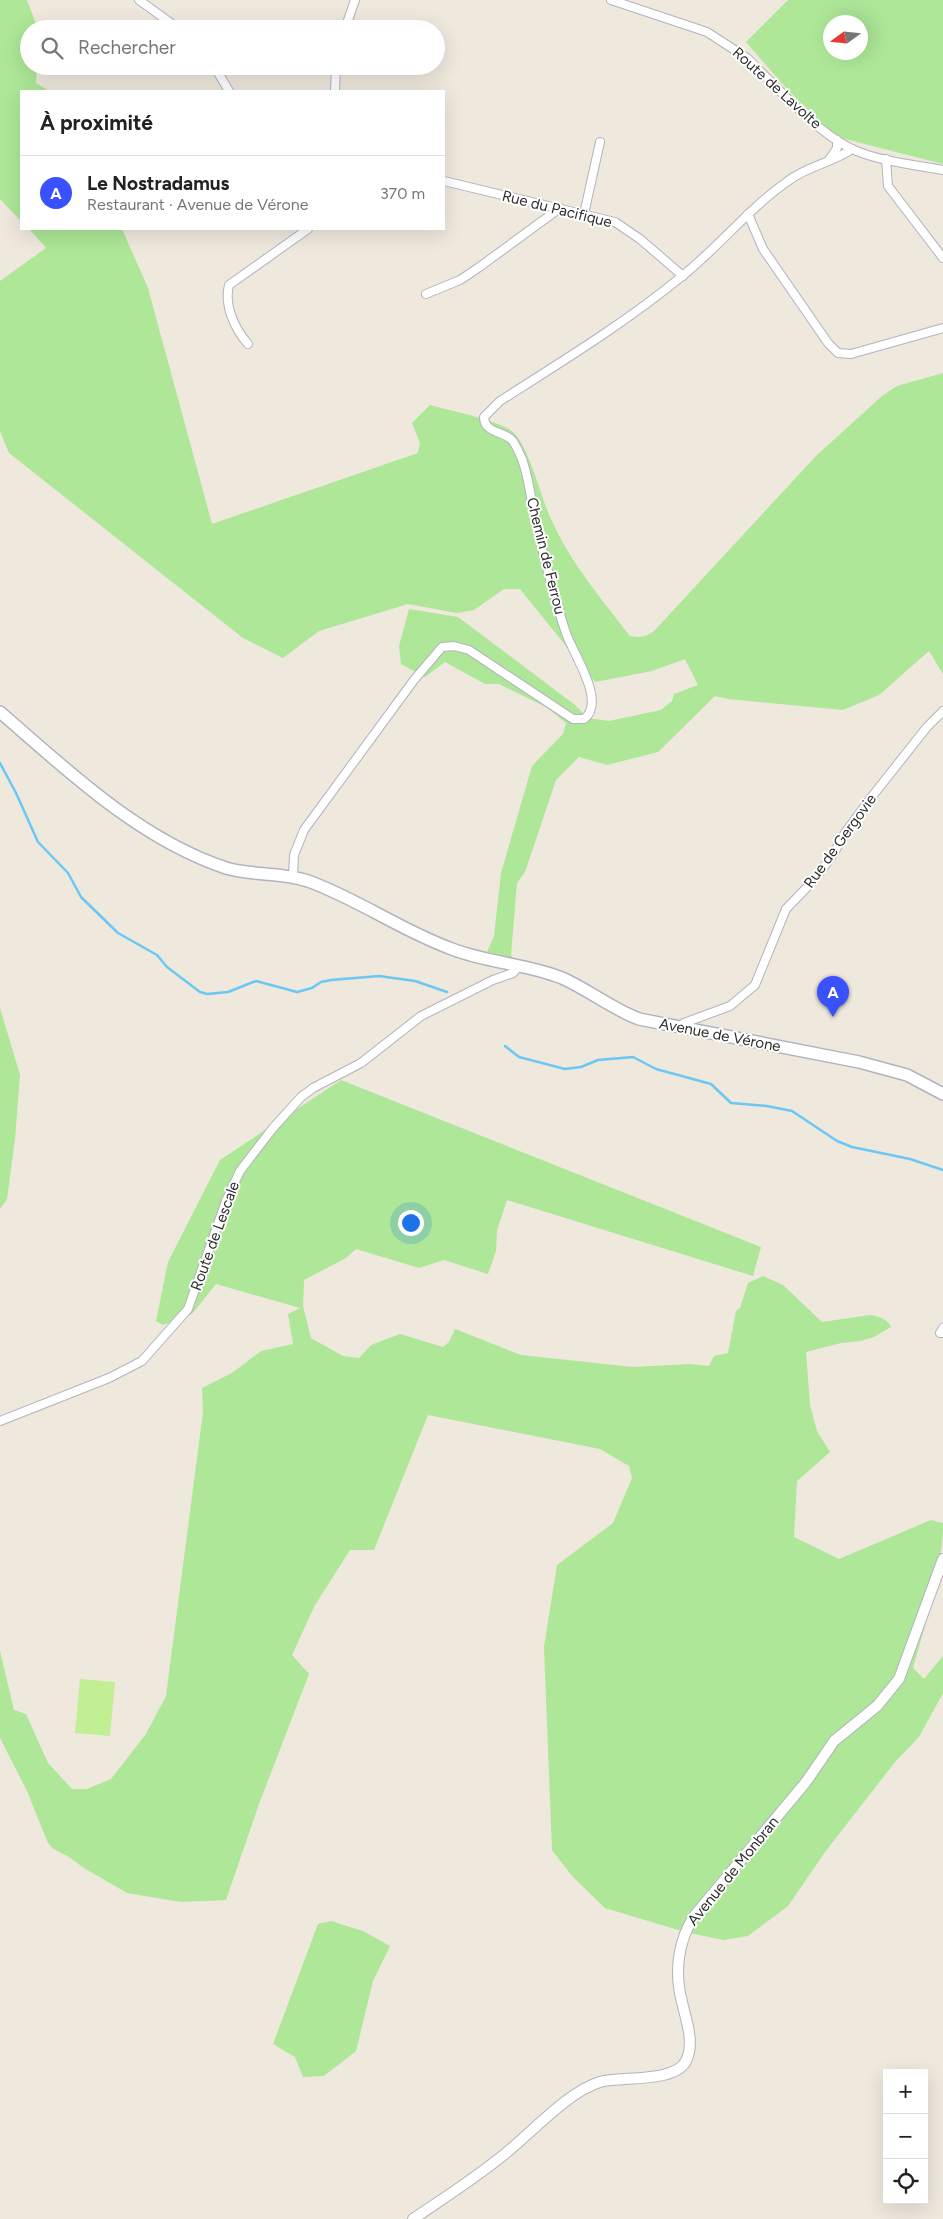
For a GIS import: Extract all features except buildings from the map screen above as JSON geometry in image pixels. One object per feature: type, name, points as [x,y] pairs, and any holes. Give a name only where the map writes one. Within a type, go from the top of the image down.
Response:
[{"type":"main road","name":"Avenue de Vérone","points":[[0,712],[111,805],[191,854],[247,873],[293,876],[322,886],[438,944],[502,964],[518,966],[563,979],[618,1010],[639,1019],[717,1033],[884,1068],[908,1075],[943,1094]]},
{"type":"street","points":[[139,0],[167,20]]},
{"type":"street","points":[[348,20],[355,0]]},
{"type":"street","name":"Route de Lavolte","points":[[611,0],[707,32],[747,58],[826,133],[852,149],[886,159],[943,170]]},
{"type":"street","points":[[219,75],[228,90]]},
{"type":"street","points":[[334,90],[335,75]]},
{"type":"street","points":[[829,160],[837,148],[837,140]]},
{"type":"street","points":[[584,214],[600,142]]},
{"type":"street","name":"Chemin de Ferrou","points":[[293,876],[294,855],[304,830],[414,680],[442,647],[454,646],[469,650],[573,719],[584,719],[588,716],[592,708],[593,697],[558,608],[524,465],[513,442],[506,436],[489,428],[483,418],[500,401],[645,304],[683,276],[715,248],[758,203],[797,174],[852,149]]},
{"type":"street","points":[[886,159],[888,186],[943,258]]},
{"type":"street","name":"Rue du Pacifique","points":[[445,181],[615,222],[640,239],[683,276]]},
{"type":"street","points":[[426,294],[460,280],[560,208]]},
{"type":"street","points":[[748,214],[769,258],[828,343],[838,353],[851,354],[943,328]]},
{"type":"street","points":[[248,344],[239,333],[228,305],[229,285],[307,230]]},
{"type":"street","name":"Rue de Gergovie","points":[[681,1027],[684,1023],[730,1006],[755,985],[786,910],[822,870],[844,833],[927,727],[943,711]]},
{"type":"street","name":"Route de Lescale","points":[[0,1421],[110,1378],[142,1361],[188,1309],[237,1176],[273,1128],[301,1098],[313,1088],[361,1063],[421,1016],[513,972],[518,966]]},
{"type":"street","points":[[943,1328],[940,1333],[943,1333]]},
{"type":"street","name":"Avenue de Monbran","points":[[413,2219],[506,2153],[580,2091],[611,2079],[665,2075],[680,2069],[686,2062],[689,2053],[689,2034],[680,1994],[679,1970],[679,1954],[685,1932],[695,1914],[806,1782],[834,1741],[884,1699],[899,1679],[943,1559]]},
{"type":"green space","points":[[0,0],[27,0],[35,20],[20,20],[20,75],[36,75],[36,83],[47,90],[20,90],[20,220],[0,199]]},
{"type":"green space","points":[[788,0],[943,0],[943,164],[841,138],[823,125],[786,88],[746,42]]},
{"type":"green space","points":[[30,230],[122,230],[148,288],[212,524],[418,453],[420,443],[412,423],[430,405],[474,416],[507,428],[519,439],[529,460],[547,510],[567,550],[587,580],[630,636],[637,637],[644,636],[655,630],[816,456],[882,396],[897,386],[943,373],[943,674],[929,651],[879,695],[843,710],[728,699],[715,696],[658,752],[607,765],[579,757],[556,780],[525,872],[517,883],[511,955],[514,959],[487,952],[494,936],[501,873],[532,766],[563,734],[566,723],[546,707],[499,684],[485,684],[445,662],[425,677],[401,664],[399,646],[409,609],[458,617],[575,705],[588,718],[609,721],[661,710],[672,701],[674,694],[698,685],[685,659],[652,671],[595,682],[520,589],[504,589],[474,610],[457,613],[408,604],[319,631],[283,658],[243,638],[9,453],[0,431],[0,281],[46,248]]},
{"type":"green space","points":[[0,1008],[20,1075],[15,1139],[7,1199],[0,1209]]},
{"type":"green space","points":[[341,1080],[761,1247],[753,1276],[507,1200],[497,1230],[496,1251],[488,1274],[444,1260],[419,1268],[356,1249],[346,1258],[304,1280],[303,1306],[311,1338],[343,1356],[359,1358],[371,1345],[400,1334],[443,1347],[449,1342],[455,1329],[521,1355],[633,1367],[690,1364],[709,1366],[714,1356],[728,1353],[736,1311],[740,1308],[748,1283],[763,1276],[783,1285],[822,1322],[870,1315],[879,1317],[890,1324],[891,1327],[874,1337],[806,1352],[810,1405],[817,1431],[830,1452],[797,1481],[794,1537],[839,1559],[931,1520],[943,1523],[937,1577],[913,1668],[924,1679],[943,1656],[943,1693],[919,1737],[895,1762],[825,1852],[788,1906],[748,1936],[723,1940],[685,1932],[605,1908],[572,1876],[552,1850],[544,1647],[557,1565],[613,1523],[632,1478],[629,1466],[600,1449],[428,1415],[374,1550],[350,1550],[315,1605],[292,1655],[309,1674],[259,1804],[226,1900],[181,1902],[127,1893],[52,1848],[47,1841],[27,1791],[0,1738],[0,1651],[14,1710],[26,1714],[48,1763],[72,1789],[87,1789],[111,1779],[146,1734],[166,1696],[203,1412],[202,1388],[232,1373],[261,1351],[293,1344],[288,1314],[300,1308],[216,1284],[192,1314],[163,1325],[156,1321],[168,1262],[220,1160]]},
{"type":"green space","points":[[80,1679],[115,1682],[110,1736],[75,1733]]},
{"type":"green space","points":[[331,1921],[363,1931],[390,1946],[373,1981],[356,2051],[324,2076],[303,2077],[295,2057],[273,2044],[318,1924]]},
{"type":"waterway","points":[[0,763],[38,842],[68,873],[81,897],[118,933],[157,955],[167,967],[200,992],[207,994],[228,992],[256,981],[297,992],[331,980],[379,976],[415,981],[447,992]]},
{"type":"waterway","points":[[505,1046],[519,1057],[565,1069],[581,1067],[598,1060],[633,1057],[656,1069],[711,1084],[731,1103],[767,1106],[792,1111],[837,1141],[852,1147],[910,1159],[943,1170]]},
{"type":"place","name":"Le Nostradamus","points":[[833,1017]]}]
